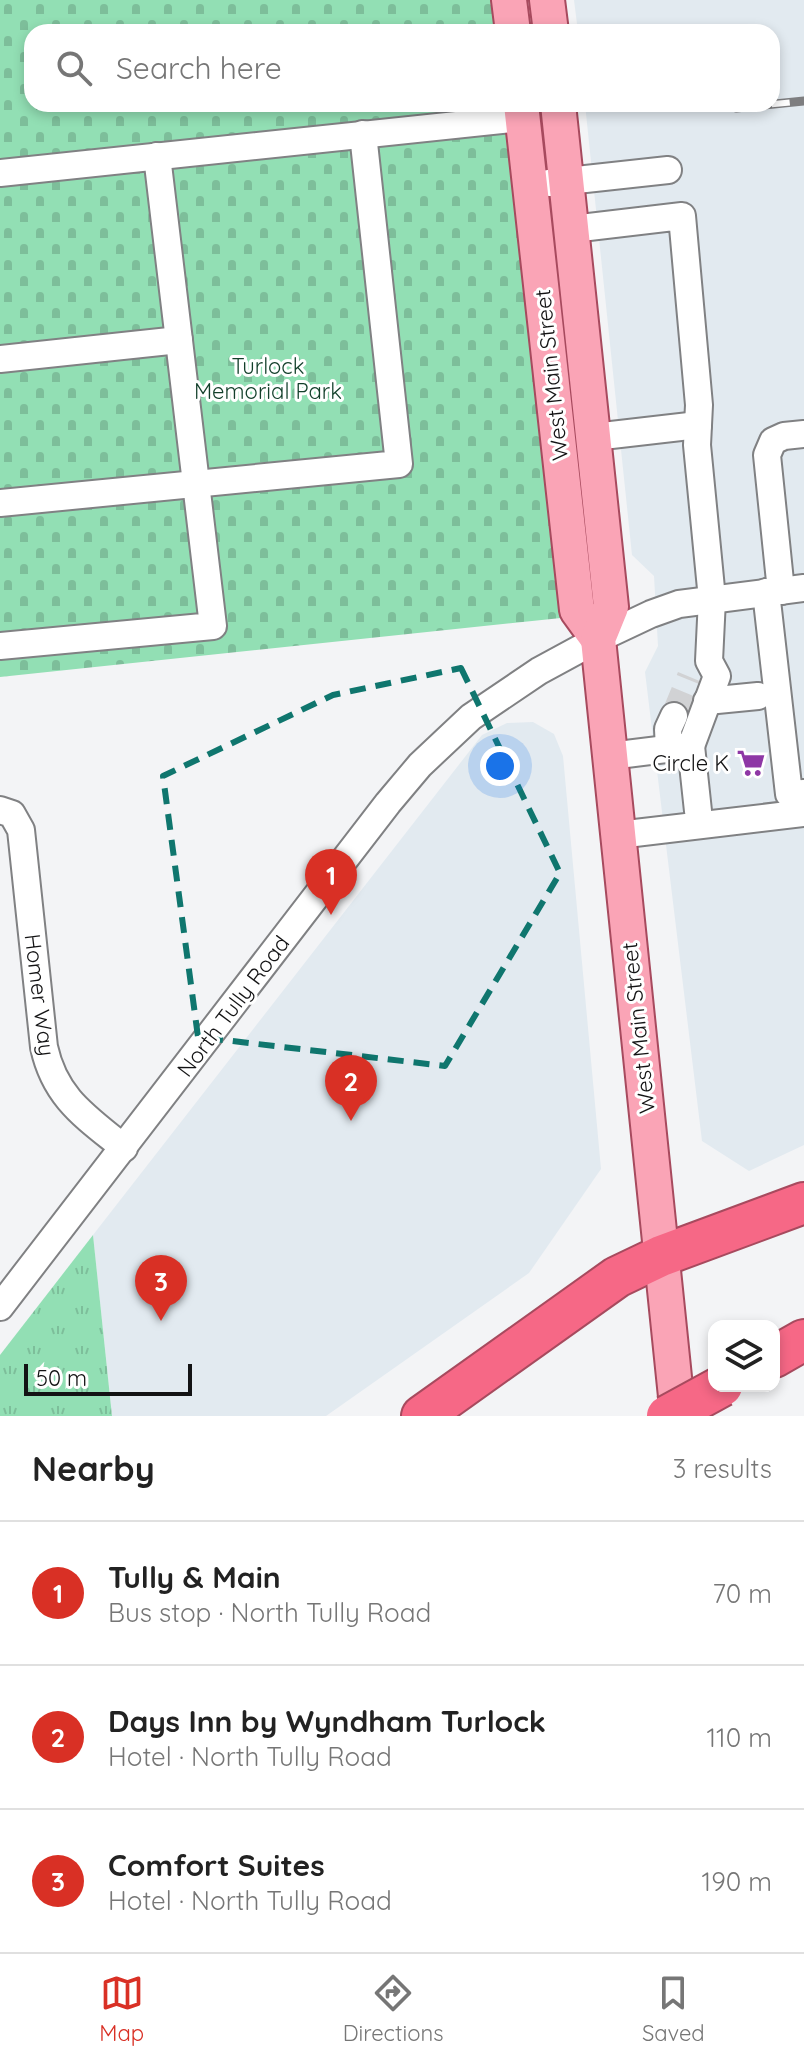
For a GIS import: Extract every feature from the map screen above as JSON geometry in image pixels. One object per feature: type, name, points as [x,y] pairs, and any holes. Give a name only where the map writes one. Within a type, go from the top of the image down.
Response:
[{"type":"highway","points":[[422,1416],[605,1285],[661,1256],[804,1203]]},
{"type":"highway","points":[[780,1354],[804,1340]]},
{"type":"highway","points":[[667,1416],[711,1392]]},
{"type":"main road","points":[[509,0],[512,24]]},
{"type":"main road","points":[[547,0],[550,24]]},
{"type":"main road","name":"West Main Street","points":[[521,112],[577,610],[598,639]]},
{"type":"main road","name":"West Main Street","points":[[559,112],[611,607],[598,639],[678,1416]]},
{"type":"street","points":[[0,173],[363,134],[514,112]]},
{"type":"street","points":[[0,503],[399,464],[363,134]]},
{"type":"street","points":[[0,646],[213,626],[157,156]]},
{"type":"street","points":[[529,185],[668,170]]},
{"type":"street","points":[[572,229],[682,216],[699,405],[697,445],[712,599],[700,669],[717,676],[707,701],[680,748]]},
{"type":"street","points":[[0,359],[179,340]]},
{"type":"street","points":[[594,437],[698,425]]},
{"type":"street","points":[[804,434],[784,436],[773,441],[767,455],[784,590],[789,794],[804,793]]},
{"type":"street","name":"North Tully Road","points":[[0,1307],[420,765],[452,733],[488,704],[539,671],[665,608],[784,590]]},
{"type":"street","points":[[707,701],[758,696]]},
{"type":"street","points":[[674,716],[668,729],[680,748],[698,811]]},
{"type":"street","points":[[610,756],[680,748]]},
{"type":"street","name":"Homer Way","points":[[6,812],[21,830],[44,1047],[50,1070],[71,1104],[124,1148]]},
{"type":"street","points":[[618,835],[804,813]]},
{"type":"highlighted area","points":[[461,668],[560,873],[445,1066],[198,1037],[163,776],[333,695]]},
{"type":"shaded area","points":[[574,0],[804,0],[804,1145],[749,1171],[702,1141],[645,672],[658,646],[654,576],[632,555],[586,112],[780,112],[780,24],[577,24]]},
{"type":"shaded area","points":[[533,722],[554,734],[563,756],[601,1169],[529,1273],[326,1416],[112,1416],[93,1235],[482,735],[507,723]]},
{"type":"green space","name":"Turlock Memorial Park","points":[[0,0],[496,0],[499,24],[24,24],[24,112],[508,112],[561,618],[0,677]]},
{"type":"green space","points":[[93,1235],[112,1416],[0,1416],[0,1355]]},
{"type":"tunnel","points":[[674,716],[690,677]]},
{"type":"railway","points":[[780,103],[804,101]]},
{"type":"place","name":"Circle K","points":[[751,763]]},
{"type":"place","name":"Tully & Main","points":[[331,915]]},
{"type":"place","name":"Days Inn by Wyndham Turlock","points":[[351,1121]]},
{"type":"place","name":"Comfort Suites","points":[[161,1321]]}]
